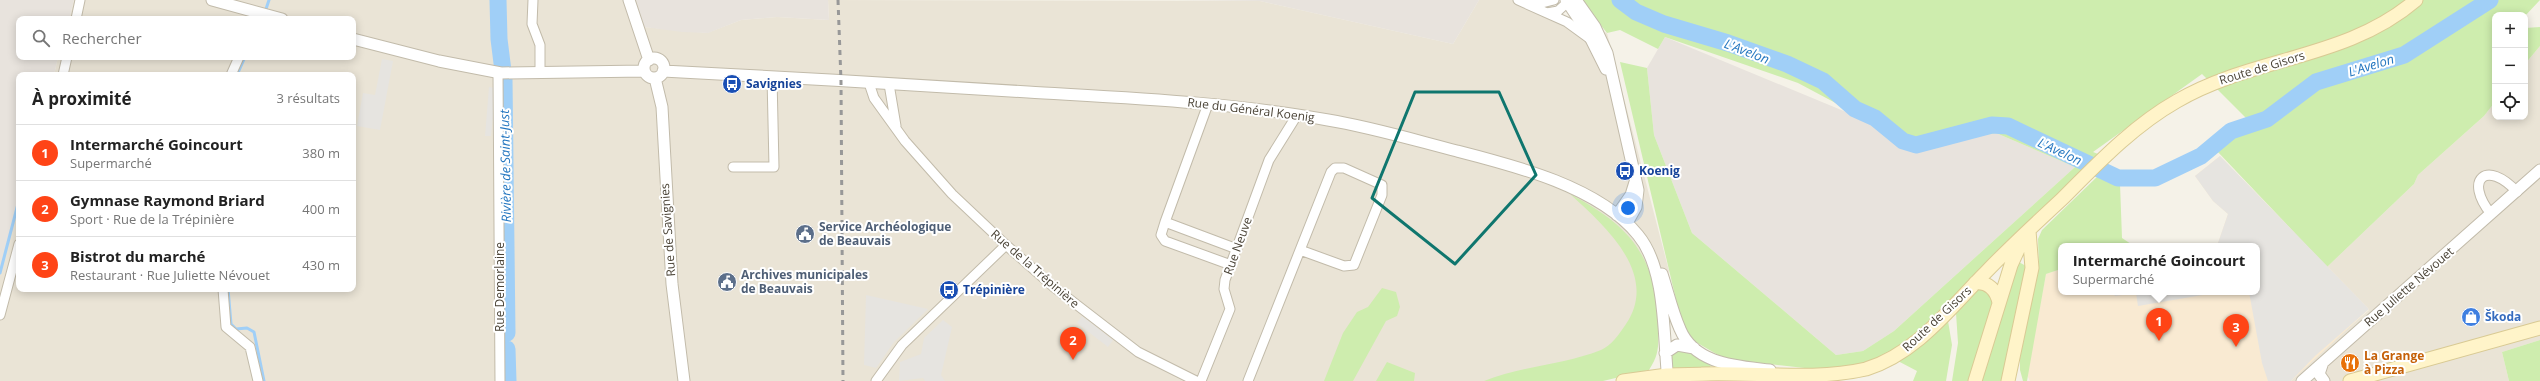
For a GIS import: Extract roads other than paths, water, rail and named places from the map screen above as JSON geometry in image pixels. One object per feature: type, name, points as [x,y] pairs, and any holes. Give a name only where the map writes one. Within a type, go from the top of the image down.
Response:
[{"type":"main road","name":"Route de Gisors","points":[[1702,374],[1815,377],[1833,379],[1868,368],[1902,353],[1927,332],[1975,283],[2012,251],[2029,231],[2084,177],[2115,148],[2159,112],[2203,87],[2247,70],[2355,39],[2384,24],[2416,0]]},
{"type":"main road","points":[[2008,381],[2032,268],[2029,231]]},
{"type":"main road","points":[[1975,381],[1999,303],[2012,251],[2025,256],[2032,268]]},
{"type":"main road","points":[[1975,283],[1983,283],[1990,287],[1997,294],[1999,303]]},
{"type":"main road","points":[[2373,381],[2540,328]]},
{"type":"main road","points":[[2350,381],[2477,347]]},
{"type":"main road","points":[[1623,381],[1702,374],[1774,381]]},
{"type":"street","points":[[77,16],[80,0]]},
{"type":"street","points":[[212,0],[232,3],[255,16],[270,16]]},
{"type":"street","points":[[533,0],[532,24],[540,45],[540,73]]},
{"type":"street","points":[[629,0],[649,60]]},
{"type":"street","points":[[1520,0],[1542,3],[1554,0]]},
{"type":"street","points":[[1520,0],[1576,28],[1594,44]]},
{"type":"street","points":[[1547,13],[1558,11],[1570,1]]},
{"type":"street","points":[[1570,1],[1594,44],[1616,98]]},
{"type":"street","points":[[1570,1],[1595,27],[1605,47],[1638,190],[1638,200],[1627,224]]},
{"type":"street","points":[[356,39],[439,61],[503,73],[644,71]]},
{"type":"street","points":[[655,58],[661,62],[663,71],[660,76],[655,78],[648,77],[644,71],[644,64],[649,60],[655,58]]},
{"type":"street","points":[[64,72],[66,60]]},
{"type":"street","points":[[232,72],[238,60]]},
{"type":"street","name":"Rue du Général Koenig","points":[[663,71],[1208,104],[1297,115],[1355,125],[1513,166],[1567,187],[1617,215],[1645,244]]},
{"type":"street","name":"Rue Demorlaine","points":[[500,381],[499,137],[503,73]]},
{"type":"street","points":[[733,168],[774,167],[772,77]]},
{"type":"street","name":"Rue de Savignies","points":[[655,78],[662,106],[672,284],[684,381]]},
{"type":"street","name":"Rue de la Trépinière","points":[[869,83],[871,94],[897,129],[945,187],[1006,245],[1055,288],[1138,352],[1196,381]]},
{"type":"street","name":"Rue de la Trépinière","points":[[889,84],[897,129]]},
{"type":"street","points":[[1208,104],[1162,234],[1165,241],[1230,265]]},
{"type":"street","name":"Rue Neuve","points":[[1201,381],[1230,309],[1224,285],[1230,265],[1270,160],[1297,115]]},
{"type":"street","points":[[1248,381],[1300,250],[1332,170],[1344,168],[1382,184],[1382,195],[1354,265],[1344,266],[1300,250]]},
{"type":"street","name":"Rue Juliette Névouet","points":[[2302,381],[2517,192],[2540,170]]},
{"type":"street","points":[[1617,215],[1632,192],[1634,176]]},
{"type":"street","points":[[2491,214],[2479,197],[2477,187],[2481,180],[2488,176],[2500,176],[2517,192]]},
{"type":"street","points":[[1165,222],[1236,249]]},
{"type":"street","points":[[1645,244],[1658,265],[1680,330],[1694,348],[1707,357],[1722,363],[1815,377]]},
{"type":"street","points":[[1645,244],[1657,275],[1667,378]]},
{"type":"street","points":[[876,381],[902,345],[1006,245]]},
{"type":"street","points":[[0,315],[16,255]]},
{"type":"street","points":[[223,292],[226,327],[250,348],[258,381]]},
{"type":"street","points":[[1665,353],[1677,346],[1694,348]]},
{"type":"street","points":[[2324,362],[2319,374],[2324,381]]},
{"type":"street","name":"Rue Juliette Névouet","points":[[2311,381],[2324,362]]},
{"type":"waterway","points":[[265,12],[269,0]]},
{"type":"waterway","name":"Rivière de Saint-Just","points":[[498,0],[499,39],[504,79],[507,333]]},
{"type":"waterway","name":"L'Avelon","points":[[1620,0],[1636,12],[1664,24],[1728,43],[1787,64],[1823,81],[1855,109],[1875,118],[1903,141],[1916,145],[1992,125],[2008,126],[2118,178],[2155,178],[2201,156],[2231,131],[2267,119],[2316,82],[2404,55],[2490,0]]},
{"type":"waterway","points":[[238,72],[244,60]]},
{"type":"waterway","points":[[0,273],[16,212]]},
{"type":"waterway","points":[[228,292],[231,324],[236,329],[247,328],[254,332],[264,381]]},
{"type":"waterway","name":"Rivière de Saint-Just","points":[[507,349],[508,381]]},
{"type":"railway","points":[[838,0],[841,81],[843,381]]},
{"type":"place","name":"Savignies","points":[[732,84]]},
{"type":"place","name":"Koenig","points":[[1625,171]]},
{"type":"place","name":"Service Archéologique de Beauvais","points":[[805,234]]},
{"type":"place","name":"Archives municipales de Beauvais","points":[[727,282]]},
{"type":"place","name":"Trépinière","points":[[949,290]]},
{"type":"place","name":"Škoda","points":[[2471,317]]},
{"type":"place","name":"Intermarché Goincourt","points":[[2159,341]]},
{"type":"place","name":"Bistrot du marché","points":[[2236,347]]},
{"type":"place","name":"Gymnase Raymond Briard","points":[[1073,360]]},
{"type":"place","name":"La Grange à Pizza","points":[[2350,363]]}]
